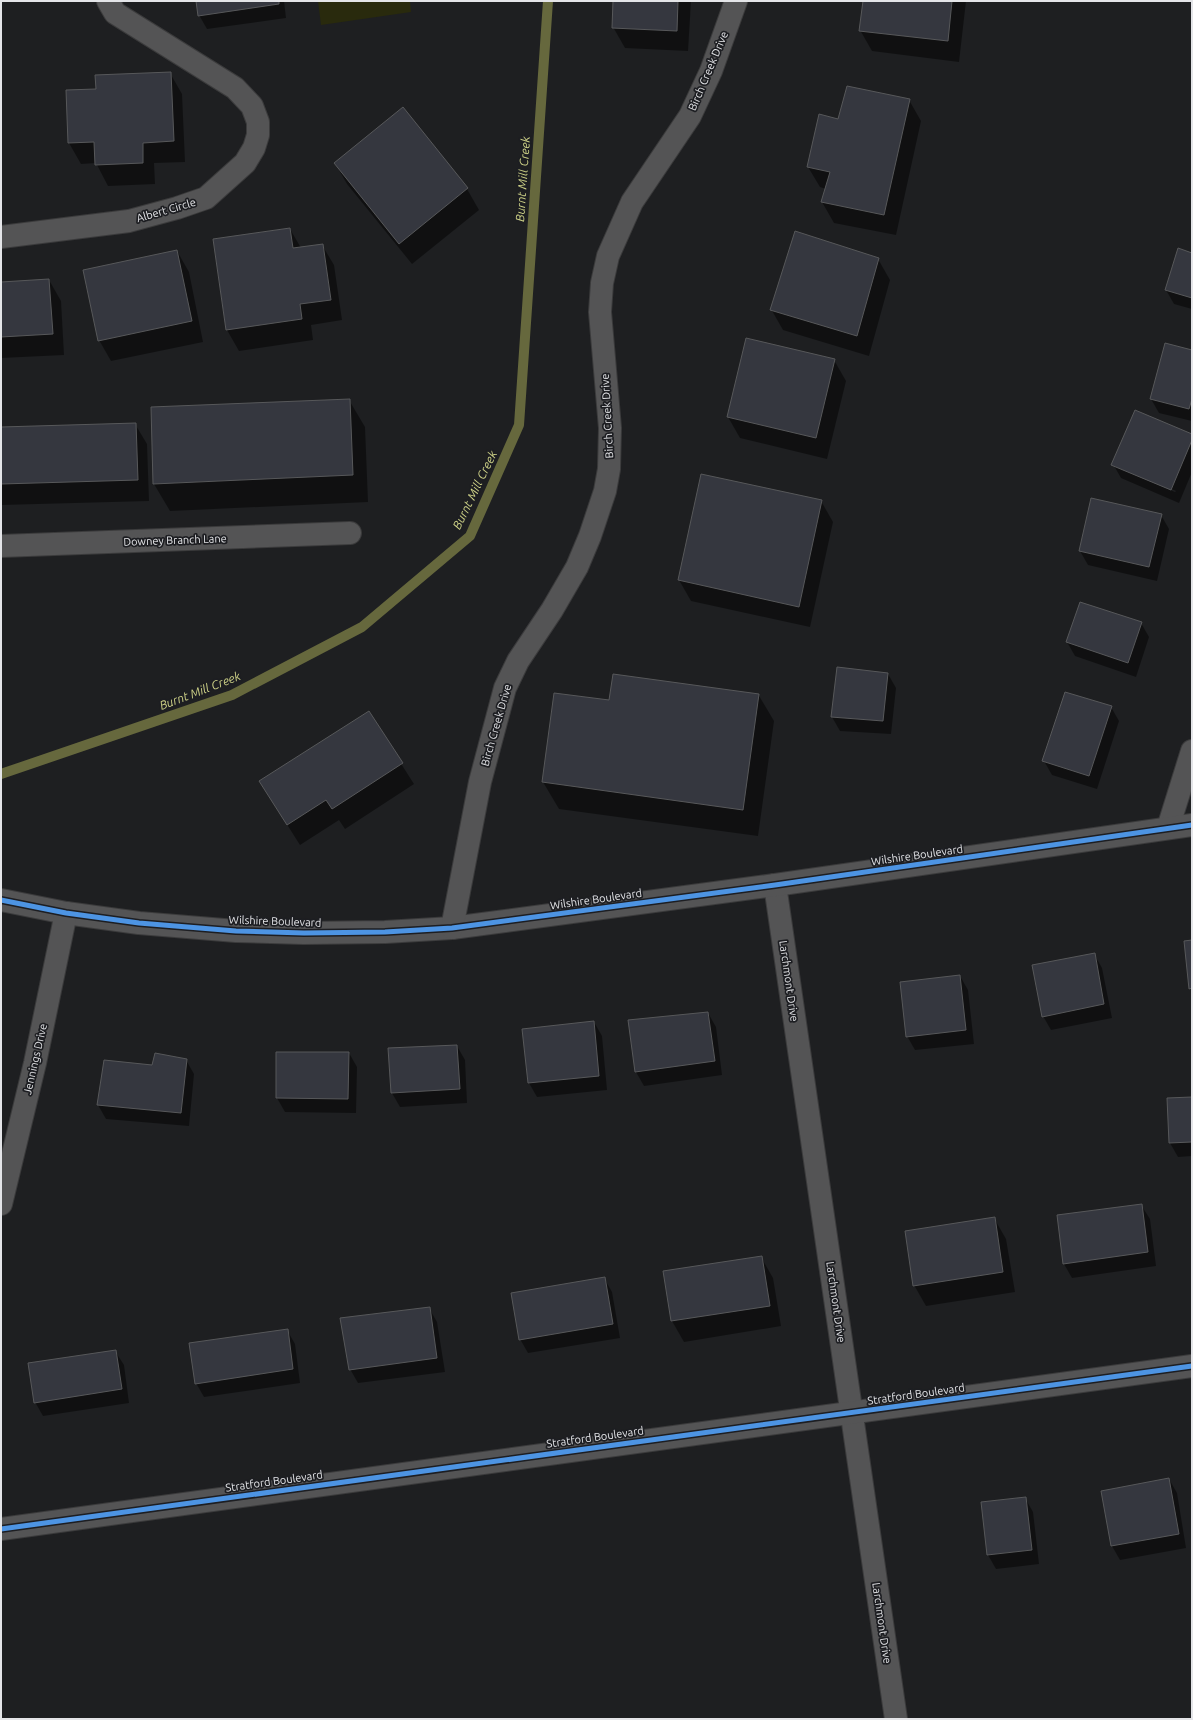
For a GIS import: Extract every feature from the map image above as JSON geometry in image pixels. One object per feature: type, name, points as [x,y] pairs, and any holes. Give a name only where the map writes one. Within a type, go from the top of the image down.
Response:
[{"type":"street","name":"Albert Circle","points":[[1,237],[128,221],[177,208],[206,198],[246,163],[254,148],[258,135],[256,117],[252,106],[235,88],[115,14],[108,1]]},
{"type":"street","name":"Birch Creek Drive","points":[[452,928],[480,782],[504,688],[518,660],[552,610],[577,567],[590,536],[605,491],[609,469],[610,428],[600,312],[602,283],[608,256],[632,202],[690,116],[711,71],[736,1]]},
{"type":"street","name":"Downey Branch Lane","points":[[1,546],[350,533]]},
{"type":"street","points":[[1168,828],[1192,751]]},
{"type":"street","name":"Wilshire Boulevard","points":[[1,900],[66,913],[140,923],[236,931],[304,933],[385,932],[452,928],[930,864],[1192,825]]},
{"type":"street","name":"Larchmont Drive","points":[[775,885],[896,1719]]},
{"type":"street","name":"Jennings Drive","points":[[1,1204],[35,1063],[66,913]]},
{"type":"street","name":"Stratford Boulevard","points":[[1,1529],[1192,1366]]},
{"type":"green space","points":[[318,1],[410,1],[411,12],[321,25]]},
{"type":"building","points":[[196,1],[279,1],[279,4],[198,16]]},
{"type":"building","points":[[613,1],[678,1],[677,31],[612,28]]},
{"type":"building","points":[[863,1],[952,1],[948,41],[859,31]]},
{"type":"building","points":[[171,72],[174,141],[143,143],[143,163],[95,165],[94,142],[68,143],[66,90],[96,89],[95,75]]},
{"type":"building","points":[[847,86],[910,99],[884,215],[821,202],[830,172],[807,167],[819,114],[838,119]]},
{"type":"building","points":[[403,107],[468,188],[399,244],[334,163]]},
{"type":"building","points":[[290,228],[293,248],[323,244],[331,300],[300,304],[302,319],[226,330],[213,239]]},
{"type":"building","points":[[795,231],[879,258],[857,336],[770,310]]},
{"type":"building","points":[[1178,248],[1192,253],[1192,298],[1165,290]]},
{"type":"building","points":[[177,250],[192,321],[98,341],[83,270]]},
{"type":"building","points":[[49,279],[53,334],[1,337],[1,282]]},
{"type":"building","points":[[746,338],[835,359],[816,438],[727,417]]},
{"type":"building","points":[[1165,343],[1192,350],[1192,399],[1189,409],[1150,399]]},
{"type":"building","points":[[350,399],[353,475],[153,484],[151,407]]},
{"type":"building","points":[[1135,410],[1192,434],[1192,440],[1171,490],[1111,465]]},
{"type":"building","points":[[136,423],[138,480],[1,484],[1,427]]},
{"type":"building","points":[[701,474],[822,500],[799,607],[678,580]]},
{"type":"building","points":[[1091,498],[1162,514],[1149,567],[1079,551]]},
{"type":"building","points":[[1080,602],[1142,622],[1128,663],[1066,642]]},
{"type":"building","points":[[837,667],[888,673],[883,721],[831,717]]},
{"type":"building","points":[[613,674],[759,694],[743,810],[542,782],[554,693],[609,700]]},
{"type":"building","points":[[1065,692],[1112,706],[1089,776],[1042,761]]},
{"type":"building","points":[[369,711],[403,763],[332,809],[326,800],[287,825],[259,781]]},
{"type":"building","points":[[1192,940],[1192,988],[1189,989],[1184,941]]},
{"type":"building","points":[[1095,953],[1104,1004],[1042,1017],[1032,965]]},
{"type":"building","points":[[960,975],[966,1030],[906,1037],[900,982]]},
{"type":"building","points":[[708,1012],[715,1061],[635,1072],[628,1020]]},
{"type":"building","points":[[594,1021],[599,1076],[528,1083],[522,1029]]},
{"type":"building","points":[[457,1045],[460,1089],[391,1093],[388,1048]]},
{"type":"building","points":[[276,1052],[349,1052],[348,1099],[276,1098]]},
{"type":"building","points":[[155,1053],[187,1059],[181,1113],[97,1105],[104,1060],[152,1065]]},
{"type":"building","points":[[1192,1097],[1192,1142],[1169,1143],[1167,1098]]},
{"type":"building","points":[[1142,1204],[1148,1252],[1063,1264],[1057,1215]]},
{"type":"building","points":[[995,1217],[1003,1272],[913,1286],[905,1231]]},
{"type":"building","points":[[762,1256],[770,1306],[671,1321],[663,1271]]},
{"type":"building","points":[[605,1277],[613,1324],[519,1340],[511,1293]]},
{"type":"building","points":[[430,1307],[437,1358],[349,1370],[340,1318]]},
{"type":"building","points":[[288,1329],[293,1369],[195,1384],[189,1343]]},
{"type":"building","points":[[116,1350],[122,1389],[34,1403],[28,1363]]},
{"type":"building","points":[[1169,1478],[1179,1534],[1111,1546],[1101,1491]]},
{"type":"building","points":[[1026,1497],[1032,1550],[987,1555],[981,1502]]},
{"type":"waterway","name":"Burnt Mill Creek","points":[[1,774],[232,695],[362,627],[470,536],[519,425],[548,1]]},
{"type":"cycle path","points":[[1,900],[66,913],[139,923],[236,931],[304,933],[385,932],[452,928],[775,885],[1192,825]]},
{"type":"cycle path","points":[[1,1529],[1192,1366]]}]
